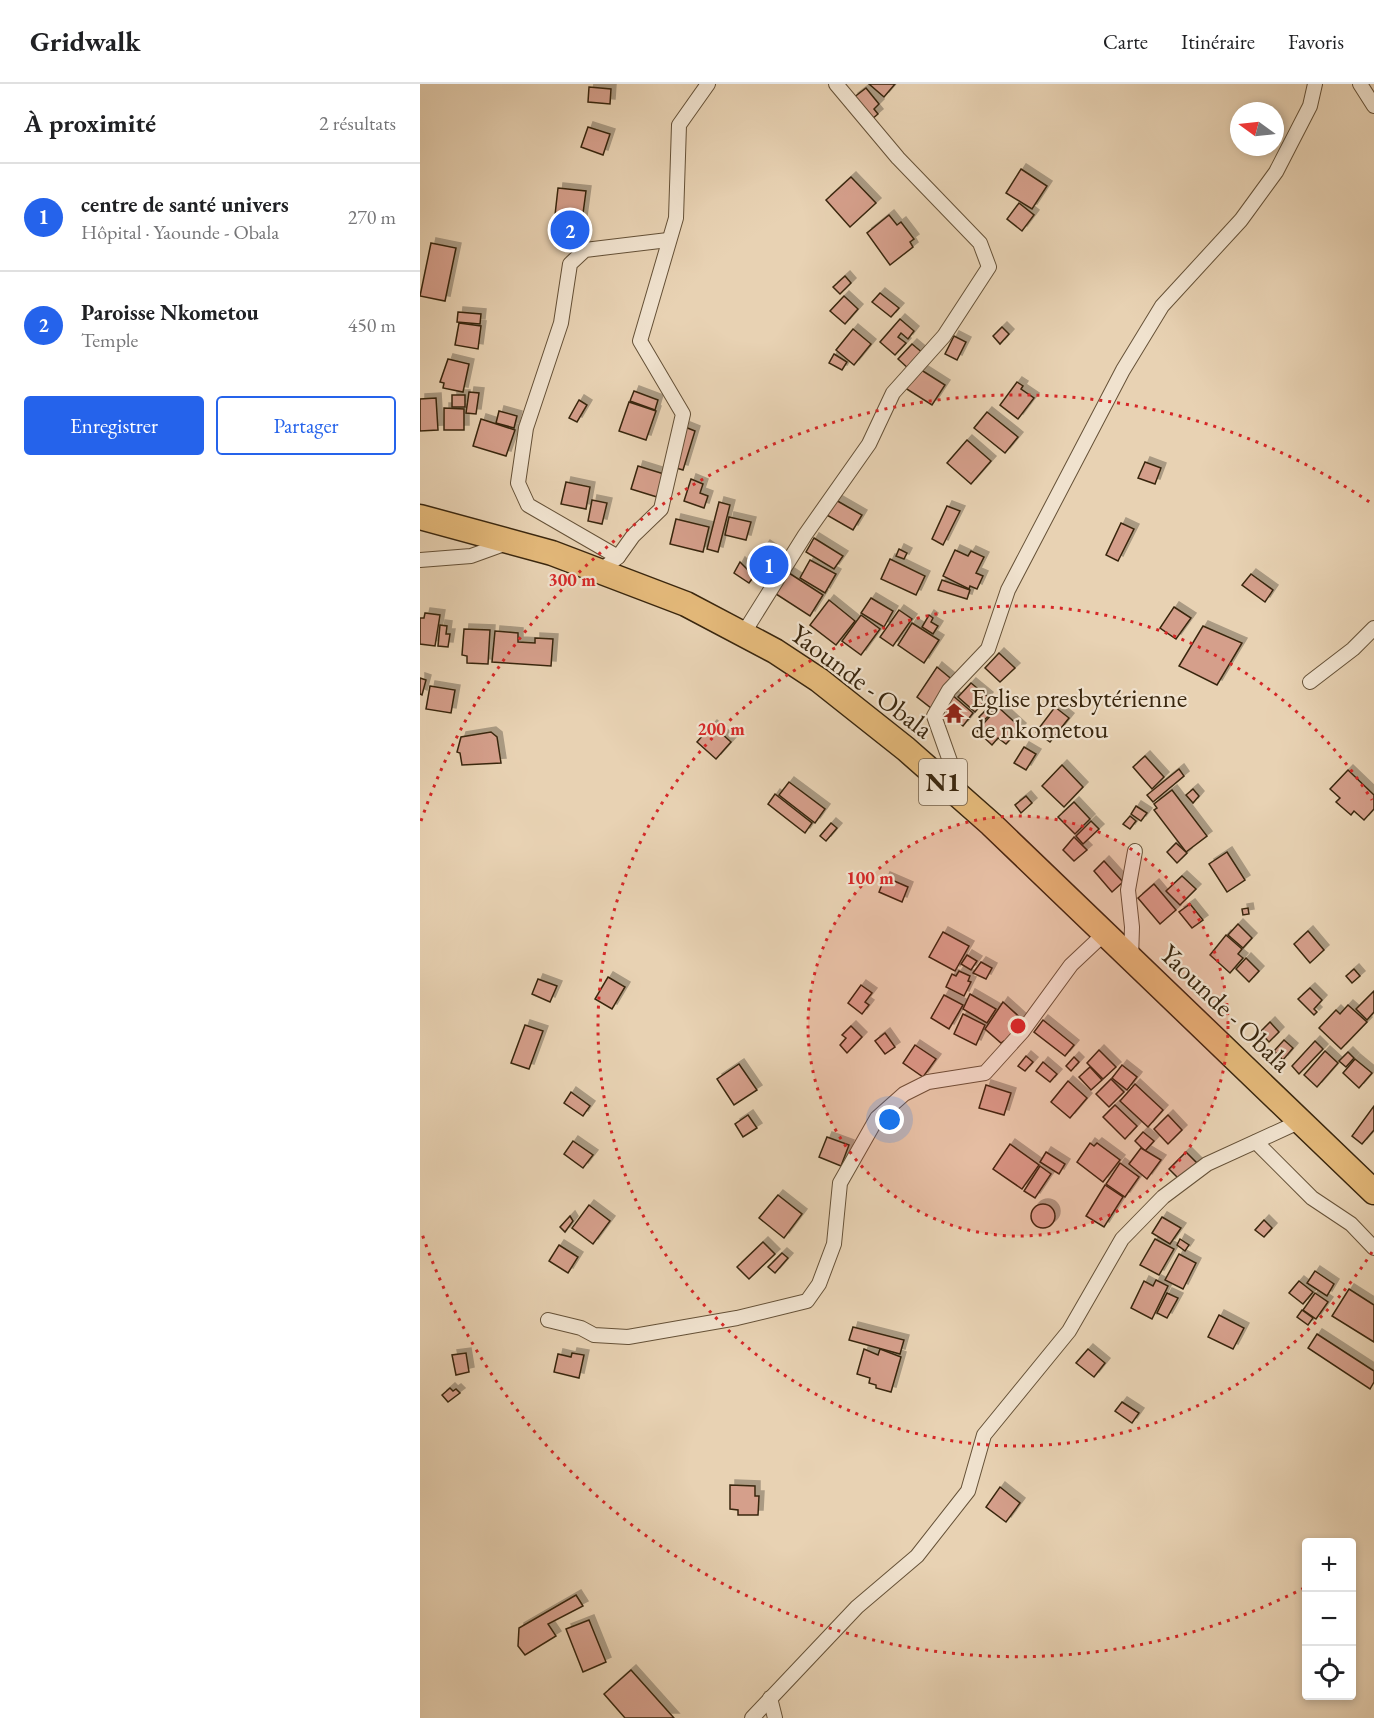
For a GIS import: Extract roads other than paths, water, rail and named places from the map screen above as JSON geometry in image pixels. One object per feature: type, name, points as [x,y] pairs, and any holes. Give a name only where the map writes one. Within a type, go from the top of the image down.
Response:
[{"type":"highway","name":"Yaounde - Obala","points":[[420,517],[552,553],[609,564],[776,651],[819,681],[906,749],[964,800],[1374,1192]]},
{"type":"street","points":[[668,240],[585,250],[570,264],[561,323],[526,428],[518,483],[528,505],[609,564],[661,509],[683,414],[640,341],[676,218],[679,125],[708,84]]},
{"type":"street","points":[[743,634],[805,535],[869,444],[893,393],[944,336],[988,267],[980,243],[898,158],[836,84]]},
{"type":"street","points":[[964,800],[934,716],[949,690],[988,649],[1008,590],[1123,370],[1162,306],[1241,220],[1276,172],[1310,106],[1315,84]]},
{"type":"street","points":[[1360,84],[1374,106]]},
{"type":"street","points":[[420,560],[471,556],[512,541]]},
{"type":"street","points":[[1310,682],[1353,649],[1374,628]]},
{"type":"street","points":[[1131,959],[1132,927],[1128,890],[1135,851]]},
{"type":"street","points":[[548,1320],[581,1328],[594,1335],[628,1337],[737,1318],[807,1302],[819,1284],[834,1244],[840,1183],[878,1118],[904,1094],[928,1082],[985,1073],[1022,1032],[1071,965],[1105,933]]},
{"type":"street","points":[[752,1718],[857,1607],[917,1556],[968,1491],[984,1435],[1069,1331],[1122,1239],[1163,1197],[1207,1164],[1301,1121]]},
{"type":"street","points":[[1256,1142],[1312,1198],[1351,1224],[1374,1248]]},
{"type":"street","points":[[770,1698],[775,1718]]},
{"type":"place","name":"Paroisse Nkometou","points":[[570,230]]},
{"type":"place","name":"centre de santé univers","points":[[769,565]]},
{"type":"place","name":"Eglise presbytérienne de nkometou","points":[[954,713]]}]
